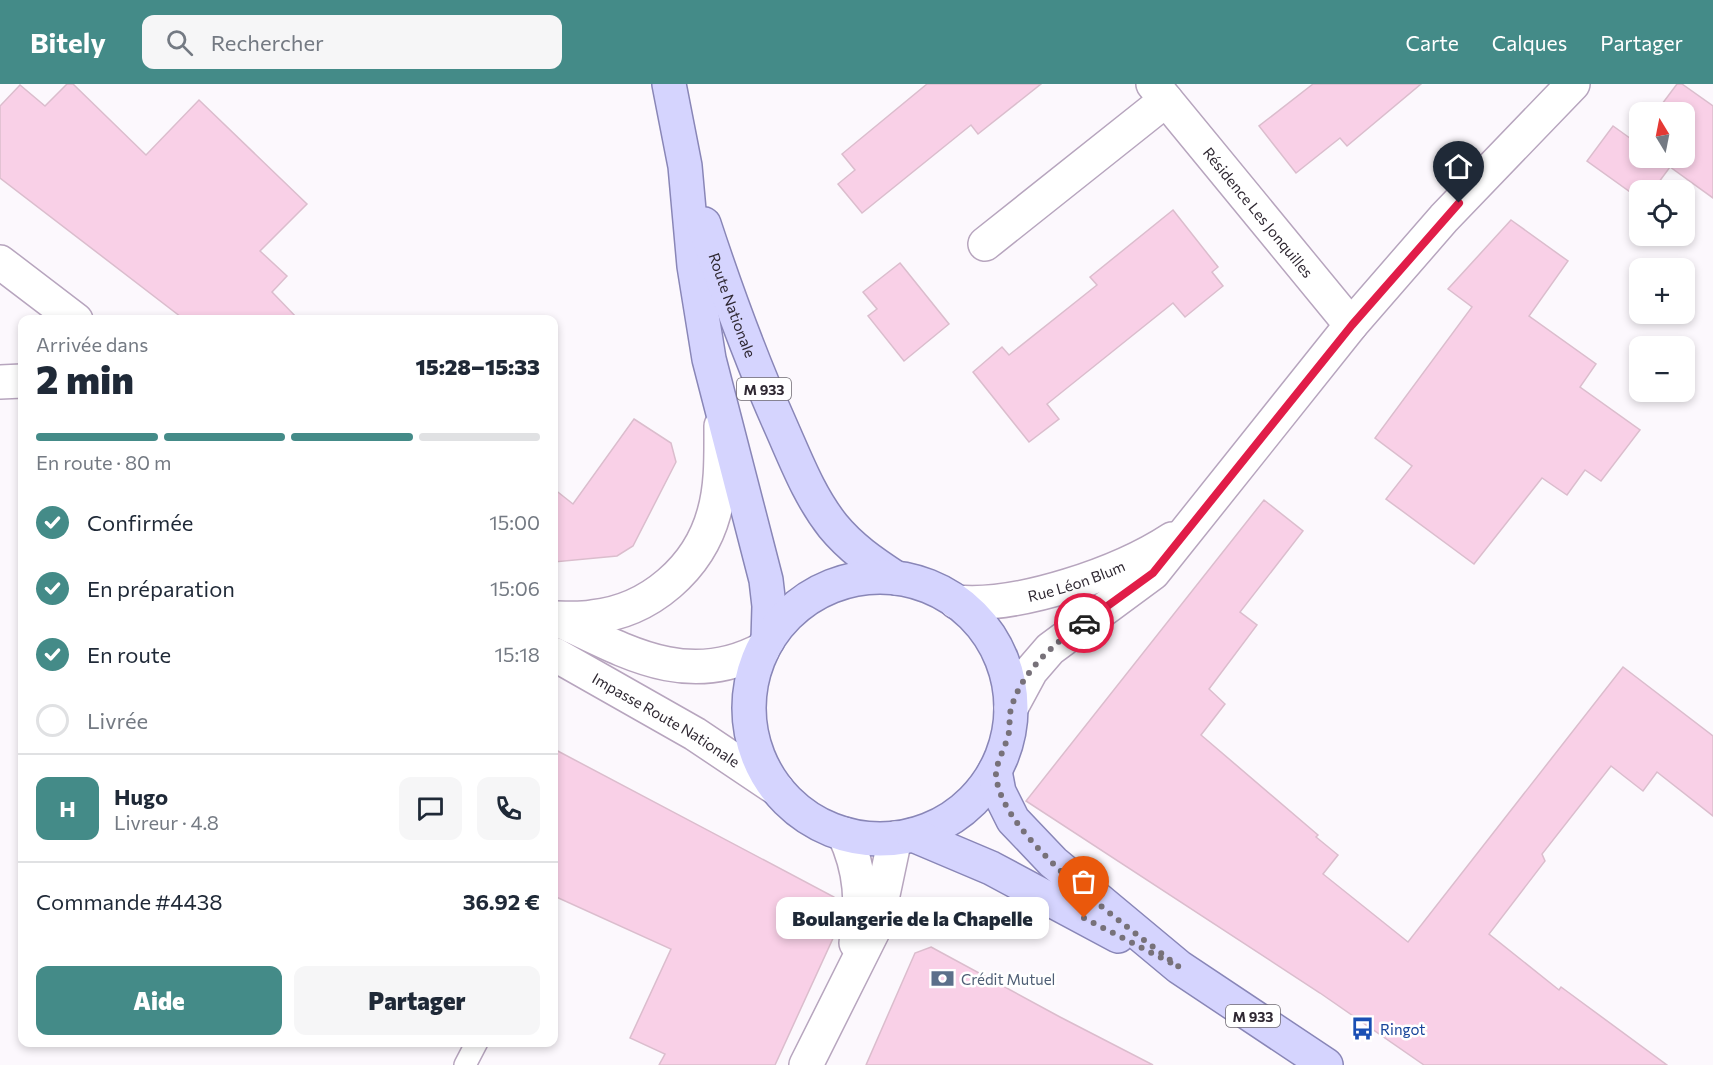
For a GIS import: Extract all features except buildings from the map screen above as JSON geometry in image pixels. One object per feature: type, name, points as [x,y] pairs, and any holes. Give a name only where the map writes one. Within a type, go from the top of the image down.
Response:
[{"type":"main road","name":"Route Nationale","points":[[669,84],[685,166],[700,313],[721,412],[766,580],[769,606],[766,645]]},
{"type":"main road","name":"Route Nationale","points":[[685,166],[731,308],[768,398],[815,500],[834,527],[865,558],[896,578]]},
{"type":"main road","points":[[896,578],[934,589],[956,602],[983,627],[997,648],[1009,683],[1011,708],[1005,747],[995,771],[980,792],[955,815],[938,825],[904,836],[870,838],[844,834],[812,820],[777,789],[755,749],[750,727],[750,692],[766,645],[795,609],[829,588],[855,580],[896,578]]},
{"type":"main road","name":"M 933","points":[[995,771],[1005,806],[1029,839],[1095,899],[1179,967],[1326,1065]]},
{"type":"main road","name":"M 933","points":[[904,836],[991,868],[1179,967]]},
{"type":"street","name":"Rue Léon Blum","points":[[1011,708],[1023,683],[1050,649],[1139,586],[1164,561],[1186,530],[1352,325],[1444,218],[1573,84]]},
{"type":"street","name":"Résidence Les Jonquilles","points":[[985,244],[1160,92],[1352,325]]},
{"type":"street","points":[[0,262],[69,315]]},
{"type":"street","points":[[0,382],[18,381]]},
{"type":"street","name":"Route Nationale","points":[[558,618],[594,617],[631,608],[661,591],[682,571],[702,544],[714,513],[721,473],[721,412]]},
{"type":"street","name":"Rue Léon Blum","points":[[956,602],[988,603],[1025,597],[1149,554],[1186,530]]},
{"type":"street","points":[[558,619],[617,648],[668,666],[710,666],[739,659],[766,645]]},
{"type":"street","name":"Impasse Route Nationale","points":[[558,656],[695,734],[777,789]]},
{"type":"street","points":[[844,834],[857,869],[861,902],[848,982]]},
{"type":"street","points":[[806,1065],[877,923],[904,836]]},
{"type":"lane","points":[[465,1065],[474,1047]]},
{"type":"way so far","points":[[1084,623],[1050,649],[1023,683],[1011,708],[1005,747],[995,771],[999,792],[1013,820],[1029,839],[1095,899],[1179,967],[1084,918]]},
{"type":"place","name":"Boulangerie de la Chapelle","points":[[1084,918]]},
{"type":"place","name":"Crédit Mutuel","points":[[943,979]]},
{"type":"place","name":"Ringot","points":[[1362,1029]]},
{"type":"route","points":[[1084,623],[1139,586],[1164,561],[1186,530],[1352,325],[1459,203]]}]
